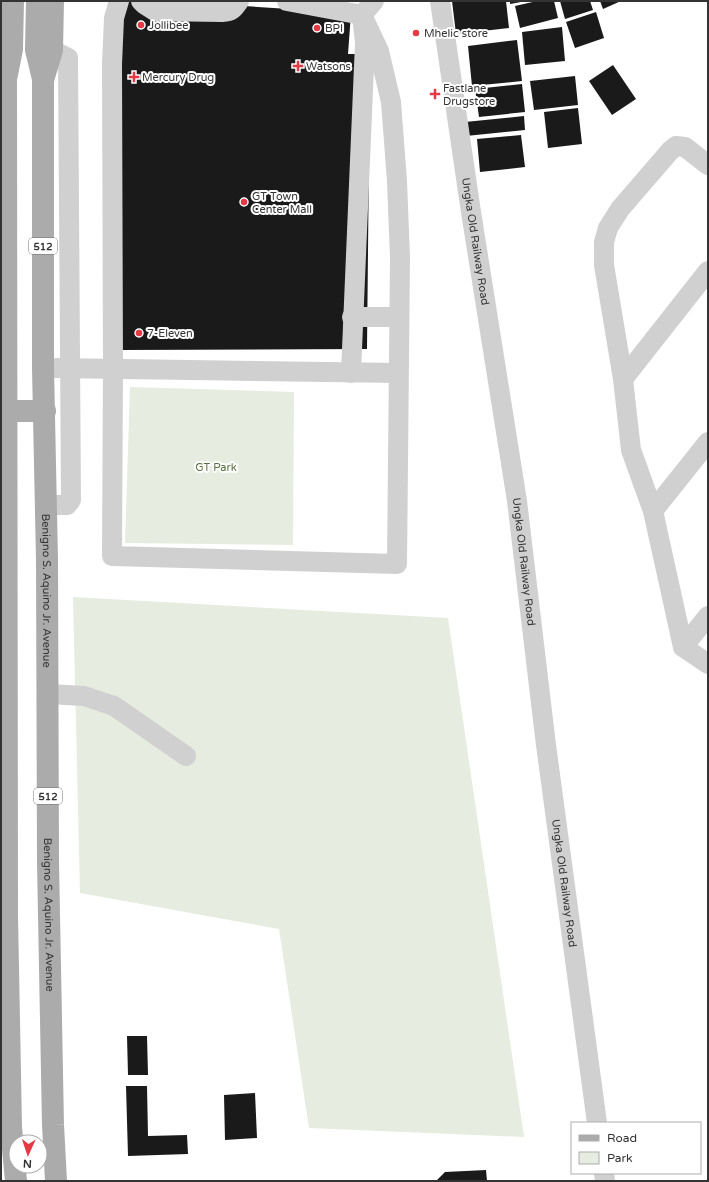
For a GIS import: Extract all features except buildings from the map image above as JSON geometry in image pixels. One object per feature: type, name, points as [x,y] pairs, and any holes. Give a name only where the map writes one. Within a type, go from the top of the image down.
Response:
[{"type":"main road","points":[[13,1],[6,64],[4,712],[7,915],[6,1127],[16,1181]]},
{"type":"main road","name":"512","points":[[37,1],[44,50]]},
{"type":"main road","name":"512","points":[[44,50],[53,1]]},
{"type":"main road","name":"Benigno S. Aquino Jr. Avenue","points":[[44,50],[43,368],[45,411],[48,694],[48,870],[53,1125],[56,1181]]},
{"type":"main road","points":[[4,411],[45,411]]},
{"type":"street","points":[[119,1],[114,18],[112,64],[112,556],[397,564],[400,257],[397,181],[391,102],[368,8]]},
{"type":"street","points":[[142,1],[144,4],[155,10],[229,12],[234,9],[239,1]]},
{"type":"street","points":[[287,1],[368,8]]},
{"type":"street","name":"Ungka Old Railway Road","points":[[440,1],[471,212],[517,501],[546,745],[598,1122]]},
{"type":"street","points":[[351,373],[352,318],[368,8]]},
{"type":"street","points":[[44,50],[68,58],[71,500],[67,505],[46,505]]},
{"type":"street","points":[[708,165],[685,147],[676,146],[660,161],[620,209],[608,228],[604,242],[604,265],[623,379],[631,450],[653,510],[683,647],[708,664]]},
{"type":"street","points":[[623,379],[708,270]]},
{"type":"street","points":[[352,318],[399,317]]},
{"type":"street","points":[[43,368],[351,373],[398,372]]},
{"type":"street","points":[[653,510],[708,442]]},
{"type":"street","points":[[683,647],[708,616]]},
{"type":"street","points":[[48,694],[84,696],[114,706],[186,756]]},
{"type":"green space","name":"GT Park","points":[[130,387],[294,392],[293,545],[125,543]]},
{"type":"green space","points":[[73,597],[448,618],[524,1137],[309,1128],[279,929],[80,893]]},
{"type":"place","name":"Jollibee","points":[[141,25]]},
{"type":"place","name":"BPI","points":[[317,28]]},
{"type":"place","name":"Mhelic store","points":[[416,33]]},
{"type":"place","name":"Watsons","points":[[298,66]]},
{"type":"place","name":"Mercury Drug","points":[[134,77]]},
{"type":"place","name":"Fastlane Drugstore","points":[[435,94]]},
{"type":"place","name":"GT Town Center Mall","points":[[244,202]]},
{"type":"place","name":"7-Eleven","points":[[139,333]]}]
